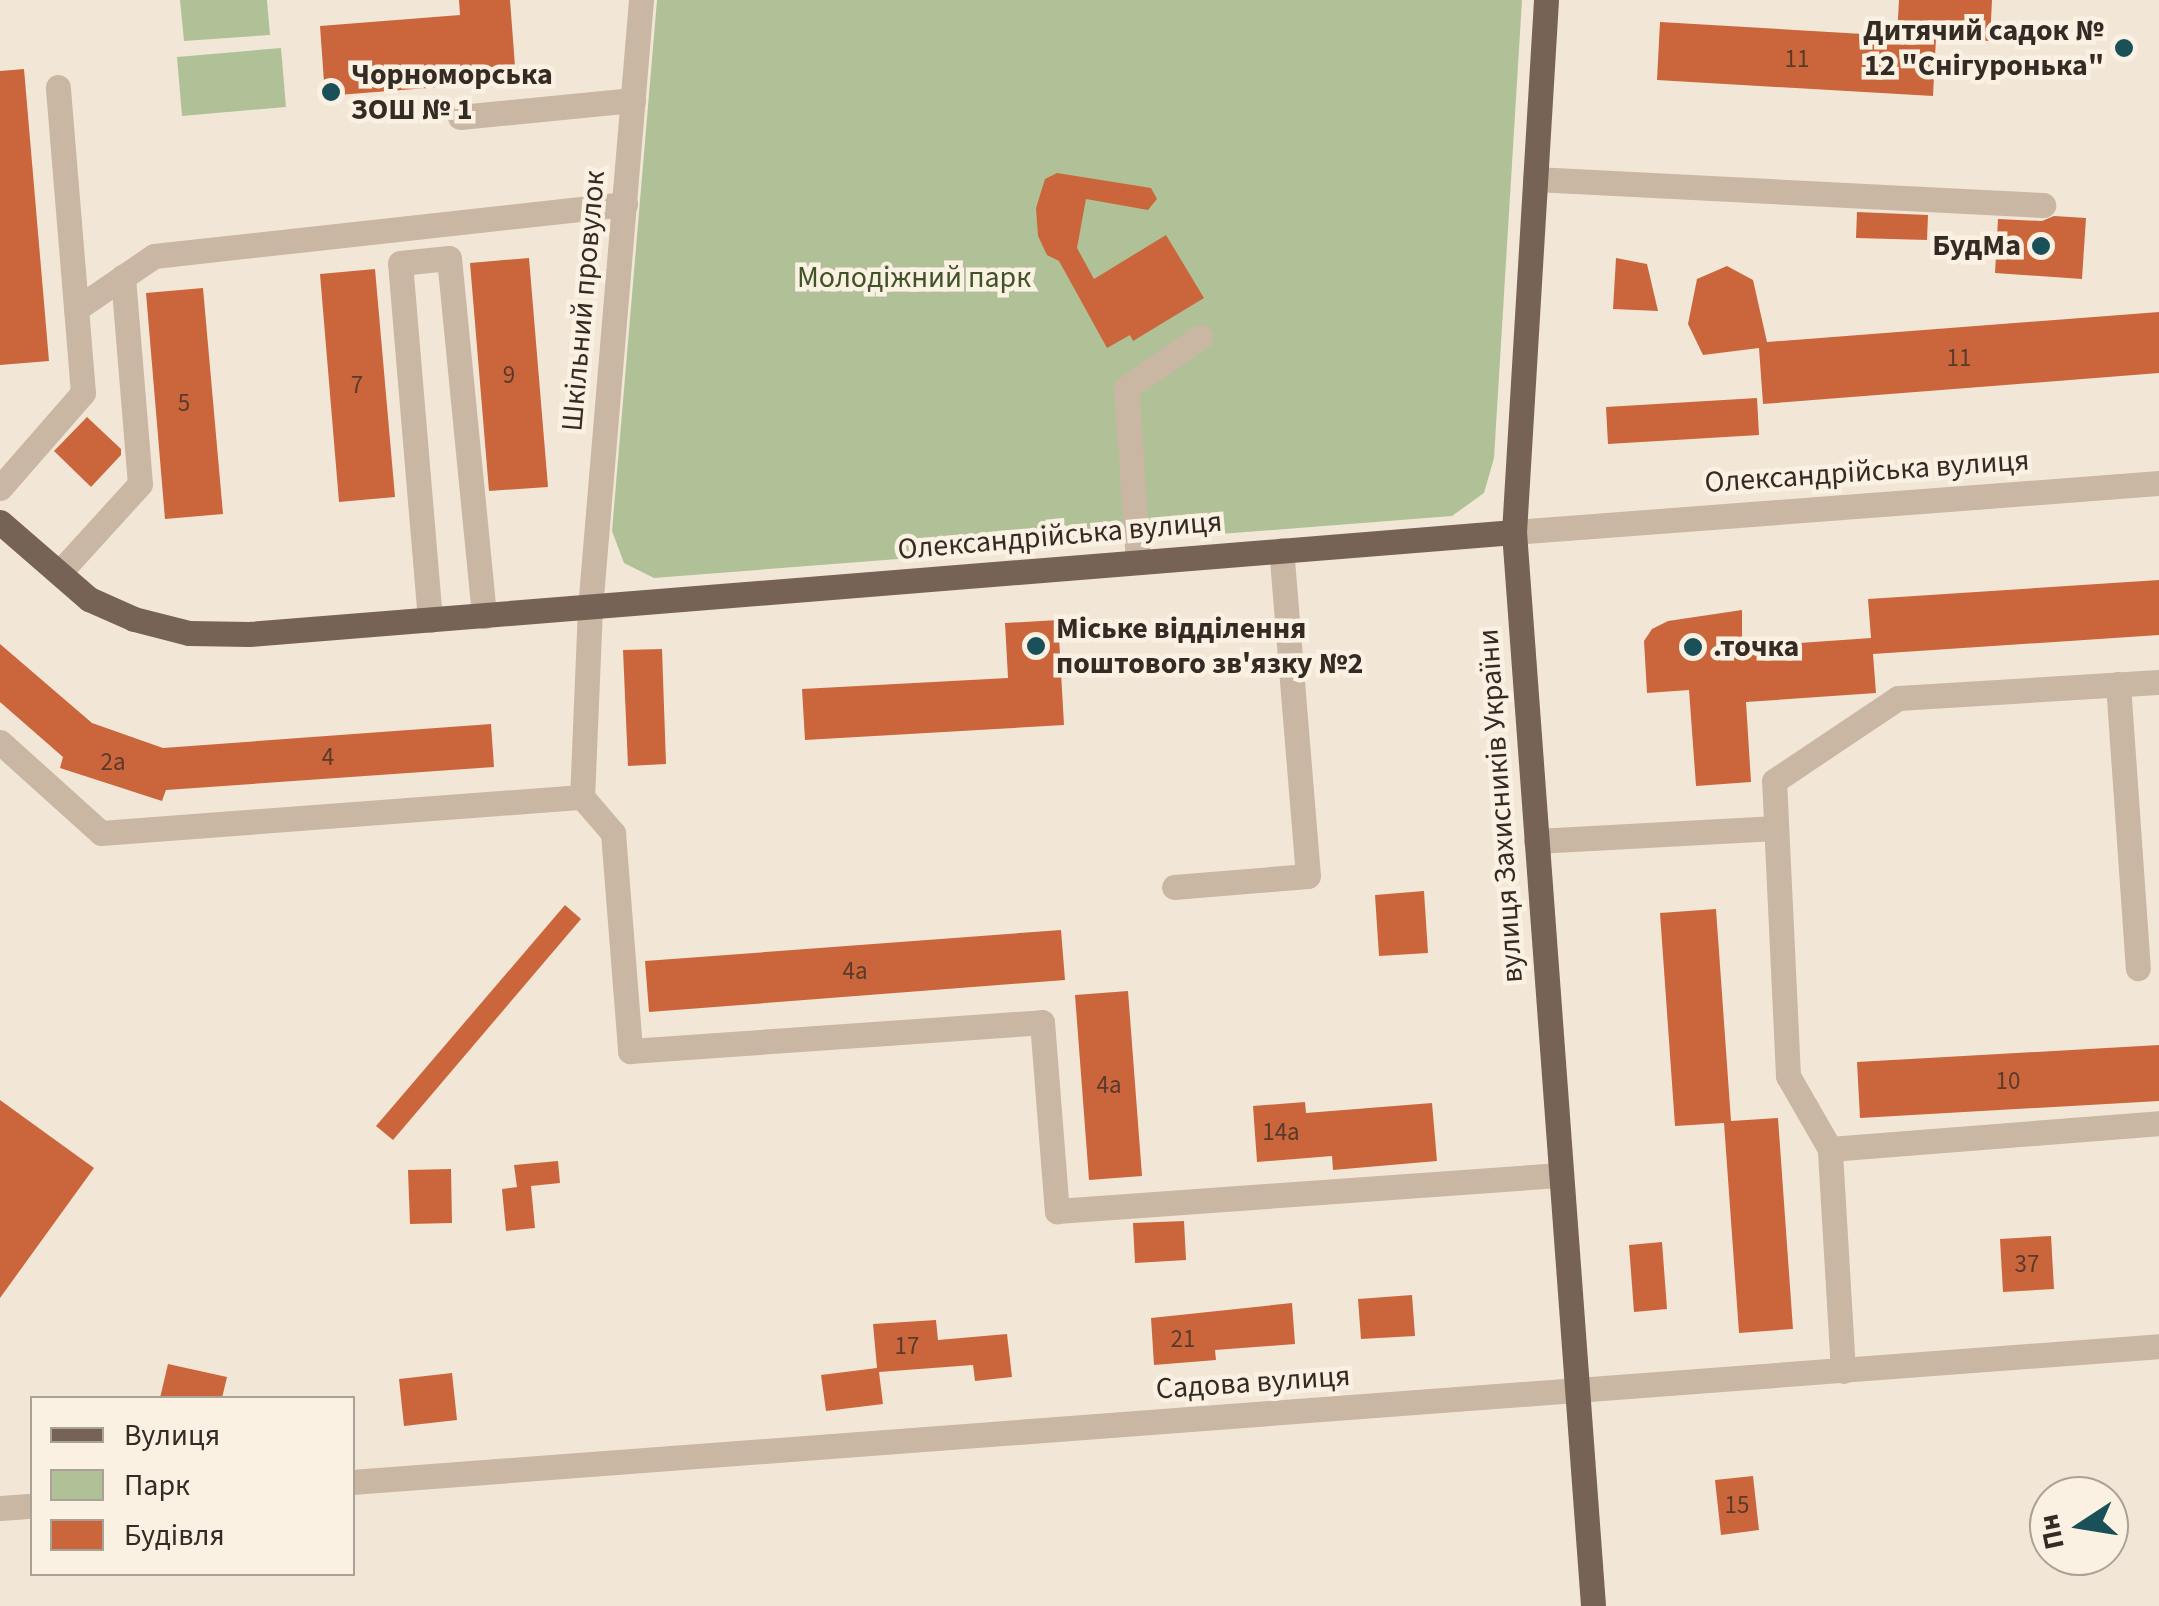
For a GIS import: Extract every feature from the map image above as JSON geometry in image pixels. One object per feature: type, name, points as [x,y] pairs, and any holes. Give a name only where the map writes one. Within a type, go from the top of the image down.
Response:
[{"type":"main road","name":"вулиця Захисників України","points":[[1546,0],[1514,532],[1558,1175],[1593,1606]]},
{"type":"main road","name":"Олександрійська вулиця","points":[[0,522],[89,599],[134,619],[188,633],[248,634],[1514,532]]},
{"type":"street","name":"Шкільний провулок","points":[[582,797],[590,608],[641,0]]},
{"type":"street","points":[[0,488],[83,393],[58,87]]},
{"type":"street","points":[[460,117],[633,100]]},
{"type":"street","points":[[1536,179],[2043,205]]},
{"type":"street","points":[[76,310],[154,256],[625,204]]},
{"type":"street","points":[[430,620],[400,263],[449,258],[484,616]]},
{"type":"street","points":[[59,573],[140,484],[124,277]]},
{"type":"street","points":[[1138,562],[1126,388],[1200,337]]},
{"type":"street","name":"Олександрійська вулиця","points":[[1514,532],[2159,482]]},
{"type":"street","points":[[1174,887],[1308,876],[1281,550]]},
{"type":"street","points":[[1844,1371],[1830,1148],[1788,1076],[1774,781],[1898,698],[2159,682]]},
{"type":"street","points":[[2118,684],[2138,968]]},
{"type":"street","points":[[0,742],[101,832],[582,797],[614,833],[630,1051],[1042,1022],[1057,1211],[1558,1175]]},
{"type":"street","points":[[1536,841],[1776,828]]},
{"type":"street","points":[[1830,1148],[2159,1124]]},
{"type":"street","name":"Садова вулиця","points":[[355,1482],[2159,1346]]},
{"type":"street","points":[[0,1508],[30,1506]]},
{"type":"green space","points":[[180,0],[267,0],[270,35],[184,41]]},
{"type":"green space","name":"Молодіжний парк","points":[[657,0],[1522,0],[1494,458],[1484,493],[1452,516],[654,578],[624,563],[612,531]]},
{"type":"green space","points":[[281,48],[286,107],[182,116],[177,57]]},
{"type":"building","points":[[459,0],[510,0],[515,66],[464,69],[466,85],[325,96],[320,26],[460,15]]},
{"type":"building","points":[[1899,0],[1992,0],[1990,41],[1936,38],[1933,96],[1657,80],[1660,22],[1897,36]]},
{"type":"building","points":[[24,69],[49,361],[0,365],[0,71]]},
{"type":"building","points":[[1057,173],[1151,188],[1157,199],[1148,210],[1086,199],[1077,248],[1094,279],[1166,235],[1204,298],[1133,341],[1130,335],[1107,348],[1059,261],[1047,255],[1038,236],[1036,208],[1045,179]]},
{"type":"building","points":[[1857,212],[1928,215],[1927,240],[1856,238]]},
{"type":"building","name":"БудМа","points":[[2054,216],[2086,218],[2082,279],[1995,273],[1998,219],[2042,221]]},
{"type":"building","points":[[529,258],[548,487],[489,491],[470,263]]},
{"type":"building","points":[[1616,258],[1647,264],[1658,311],[1613,309]]},
{"type":"building","points":[[1727,266],[1753,280],[1767,342],[2159,312],[2159,373],[1763,404],[1759,348],[1703,355],[1688,324],[1697,279]]},
{"type":"building","points":[[375,269],[395,497],[339,502],[320,274]]},
{"type":"building","points":[[203,288],[223,514],[165,519],[146,293]]},
{"type":"building","points":[[1757,398],[1759,435],[1608,444],[1606,407]]},
{"type":"building","points":[[87,417],[121,449],[121,455],[91,487],[54,451]]},
{"type":"building","points":[[2159,580],[2159,635],[1873,654],[1876,693],[1746,702],[1751,782],[1696,786],[1689,690],[1647,693],[1644,641],[1652,629],[1668,621],[1742,610],[1742,647],[1871,638],[1868,599]]},
{"type":"building","points":[[1058,620],[1064,725],[805,740],[802,689],[1008,678],[1005,623]]},
{"type":"building","points":[[0,644],[92,723],[163,748],[491,724],[494,767],[166,790],[162,801],[60,768],[63,757],[0,702]]},
{"type":"building","points":[[662,649],[666,764],[628,766],[623,650]]},
{"type":"building","points":[[1424,891],[1428,953],[1379,956],[1375,895]]},
{"type":"building","points":[[565,905],[581,919],[393,1140],[376,1126]]},
{"type":"building","points":[[1716,909],[1731,1121],[1778,1118],[1793,1329],[1739,1333],[1724,1123],[1675,1126],[1660,913]]},
{"type":"building","points":[[1061,930],[1065,980],[649,1012],[645,961]]},
{"type":"building","points":[[1128,991],[1142,1176],[1089,1180],[1075,995]]},
{"type":"building","points":[[2159,1045],[2159,1101],[1860,1118],[1857,1062]]},
{"type":"building","points":[[0,1100],[94,1168],[0,1298]]},
{"type":"building","points":[[1305,1102],[1306,1113],[1432,1103],[1437,1161],[1333,1170],[1332,1156],[1257,1162],[1253,1106]]},
{"type":"building","points":[[558,1161],[560,1183],[531,1186],[535,1228],[506,1231],[502,1189],[517,1187],[514,1165]]},
{"type":"building","points":[[451,1169],[452,1223],[410,1224],[408,1170]]},
{"type":"building","points":[[1184,1221],[1186,1260],[1135,1263],[1133,1223]]},
{"type":"building","points":[[2051,1236],[2054,1289],[2003,1292],[2000,1239]]},
{"type":"building","points":[[1662,1242],[1667,1309],[1634,1312],[1629,1245]]},
{"type":"building","points":[[1412,1295],[1415,1336],[1361,1339],[1358,1299]]},
{"type":"building","points":[[1292,1303],[1295,1344],[1215,1350],[1216,1360],[1154,1365],[1151,1318]]},
{"type":"building","points":[[936,1320],[938,1340],[1007,1334],[1012,1377],[975,1381],[973,1365],[879,1372],[883,1404],[826,1411],[821,1375],[877,1368],[873,1324]]},
{"type":"building","points":[[168,1364],[227,1377],[222,1396],[160,1396]]},
{"type":"building","points":[[452,1373],[457,1420],[404,1426],[399,1379]]},
{"type":"building","points":[[1753,1476],[1759,1530],[1721,1535],[1715,1480]]},
{"type":"place","name":"Дитячий садок № 12 \"Снігуронька\"","points":[[2124,48]]},
{"type":"place","name":"Чорноморська ЗОШ № 1","points":[[331,92]]},
{"type":"place","name":"БудМа","points":[[2041,246]]},
{"type":"place","name":"Міське відділення поштового зв'язку №2","points":[[1036,646]]},
{"type":"place","name":".точка","points":[[1693,647]]}]
